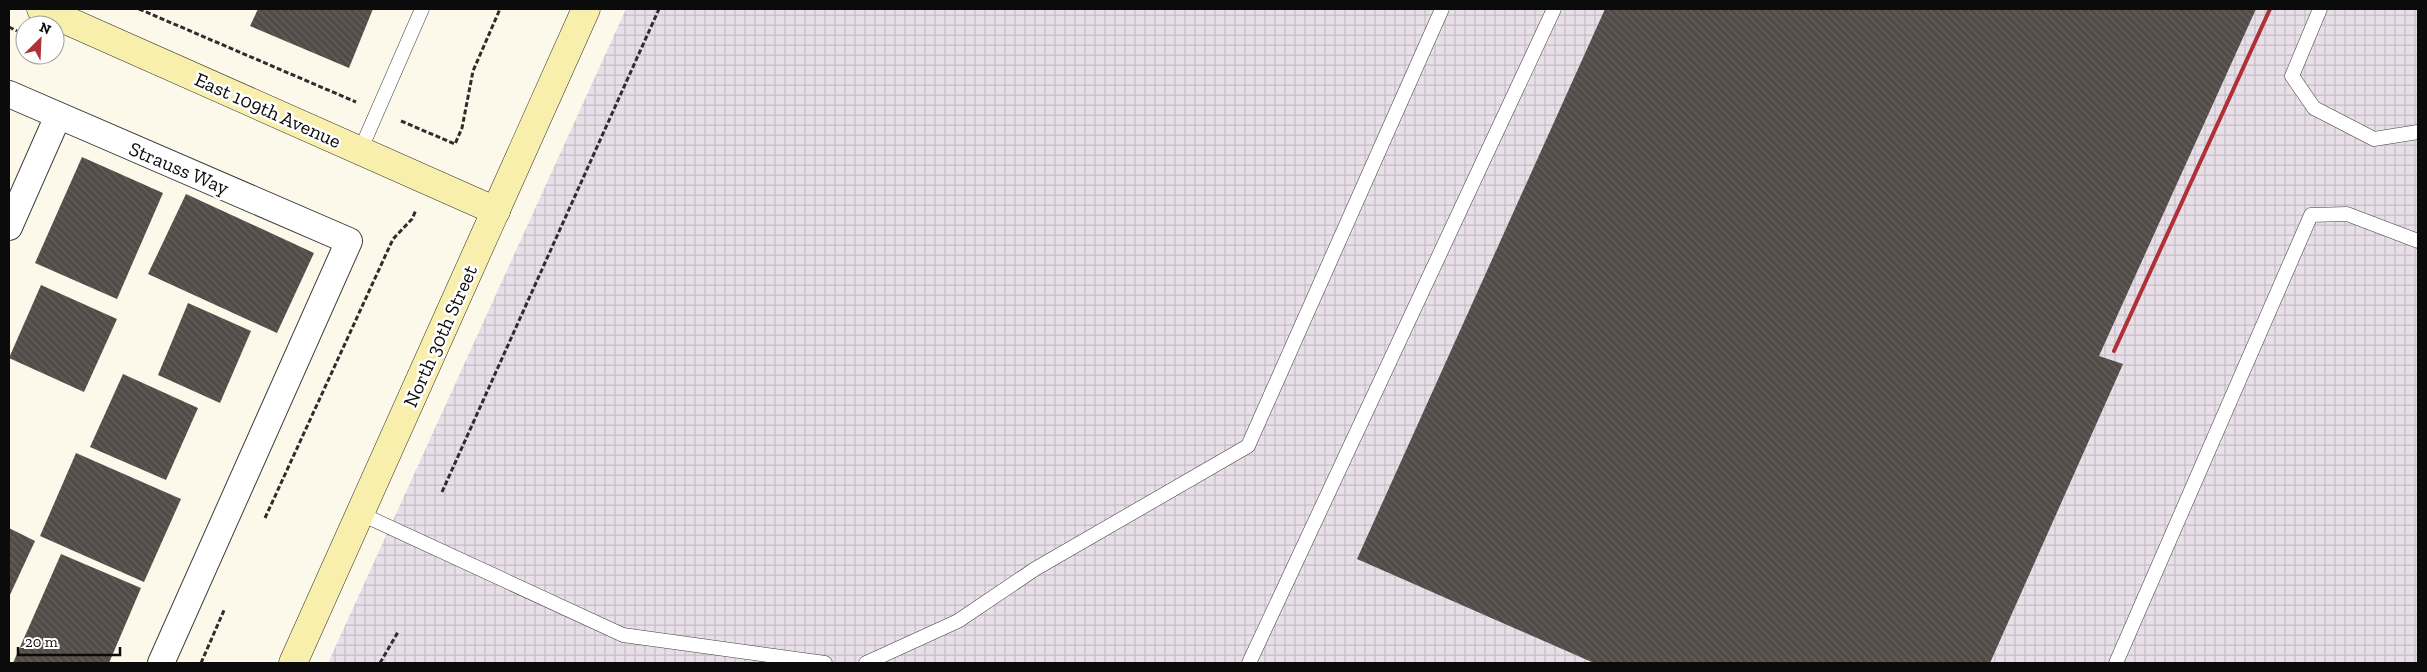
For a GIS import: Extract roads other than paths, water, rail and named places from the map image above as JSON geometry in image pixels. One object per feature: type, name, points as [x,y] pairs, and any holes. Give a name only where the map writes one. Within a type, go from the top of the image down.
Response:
[{"type":"main road","name":"East 109th Avenue","points":[[41,9],[496,211]]},
{"type":"main road","name":"North 30th Street","points":[[292,663],[361,514],[586,9]]},
{"type":"street","name":"Strauss Way","points":[[9,94],[349,241],[161,663]]},
{"type":"street","points":[[9,227],[58,116]]},
{"type":"lane","points":[[360,151],[422,9]]},
{"type":"lane","points":[[866,663],[958,621],[1035,569],[1248,446],[1442,9]]},
{"type":"lane","points":[[1249,663],[1554,9]]},
{"type":"lane","points":[[2320,9],[2292,76],[2314,108],[2374,139],[2418,132]]},
{"type":"lane","points":[[2116,663],[2311,215],[2347,214],[2418,241]]},
{"type":"lane","points":[[361,514],[623,635],[825,663]]},
{"type":"railway","points":[[2114,351],[2270,9]]}]
